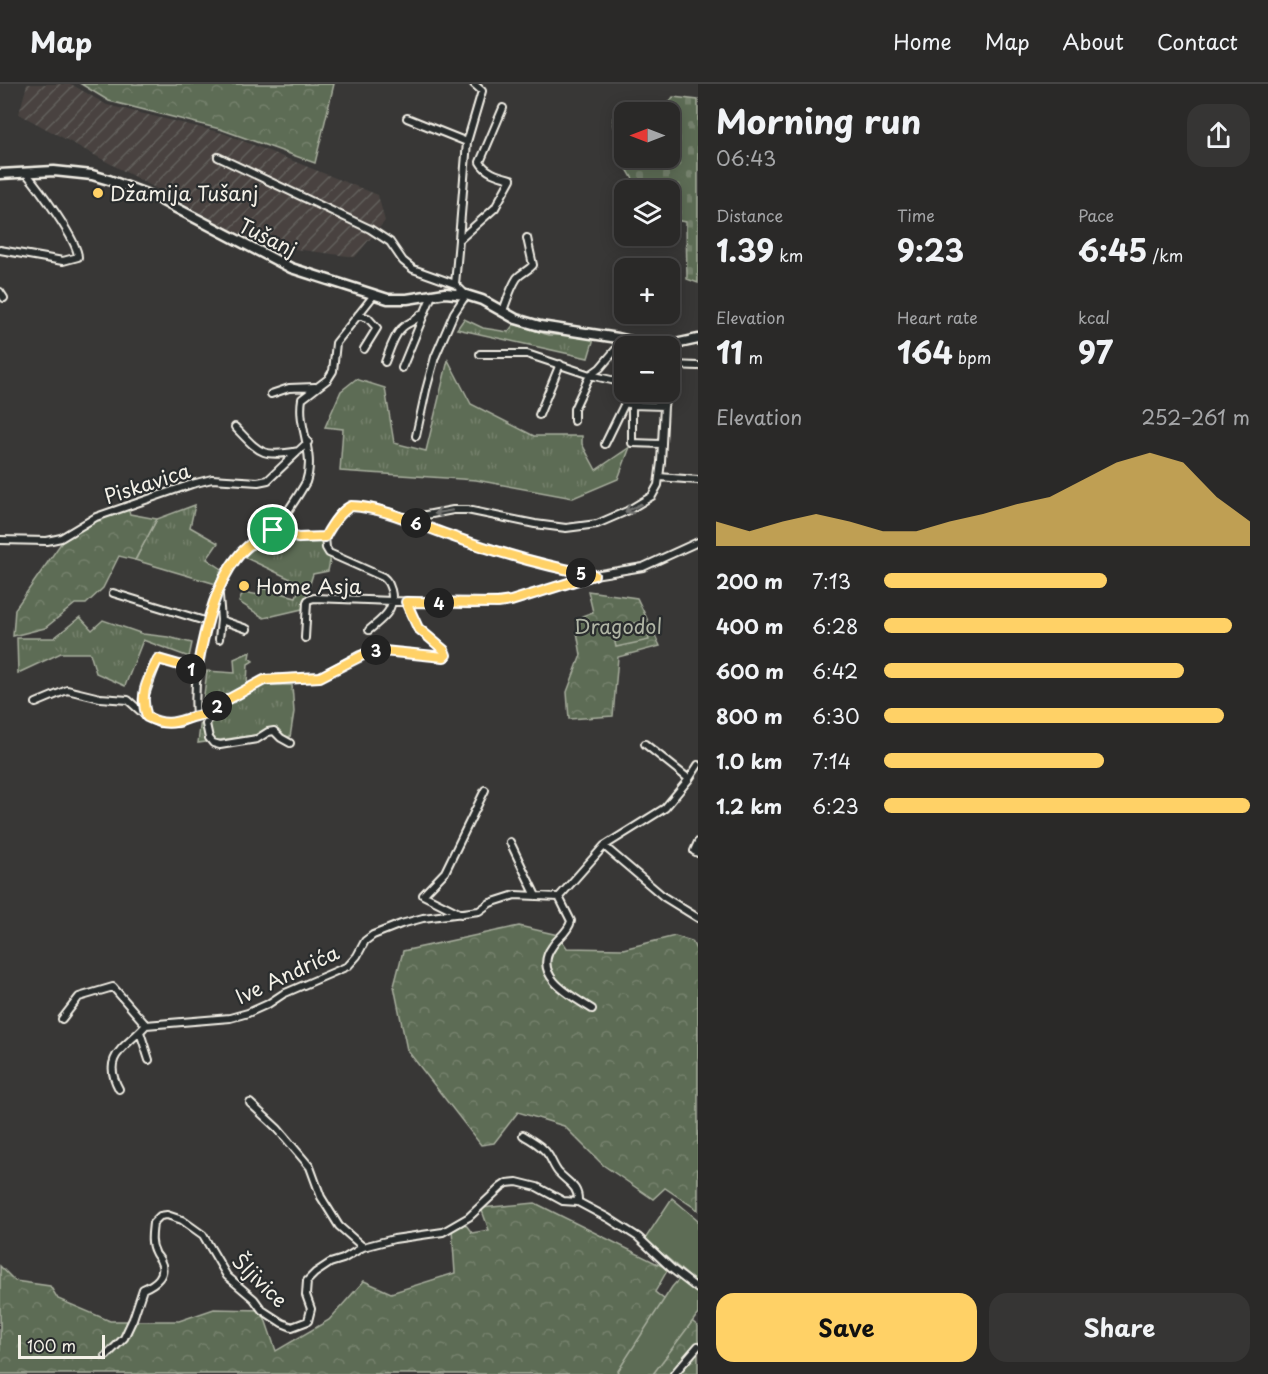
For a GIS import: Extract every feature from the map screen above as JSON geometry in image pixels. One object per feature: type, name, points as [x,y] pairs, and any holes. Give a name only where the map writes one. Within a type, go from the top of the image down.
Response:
[{"type":"street","points":[[416,436],[433,363],[463,298],[455,284],[467,142],[482,91],[474,84]]},
{"type":"street","points":[[459,240],[495,208],[511,179],[492,172],[480,162],[503,108]]},
{"type":"street","points":[[407,118],[467,142]]},
{"type":"street","points":[[218,157],[370,229],[390,242],[403,261],[413,269],[455,284]]},
{"type":"street","name":"Tušanj","points":[[0,174],[54,171],[92,175],[157,198],[291,268],[374,295],[388,299],[406,299],[445,292],[503,311],[531,324],[614,342]]},
{"type":"street","points":[[0,250],[63,261],[78,257],[78,249],[62,223],[26,173]]},
{"type":"street","points":[[503,311],[516,280],[520,274],[529,271],[533,265],[527,238]]},
{"type":"street","points":[[0,292],[4,298]]},
{"type":"street","points":[[402,368],[433,294]]},
{"type":"street","points":[[196,715],[197,670],[208,622],[219,593],[235,560],[261,536],[273,530],[306,482],[309,474],[308,442],[302,422],[302,399],[328,379],[333,371],[336,343],[374,295]]},
{"type":"street","points":[[385,362],[399,330],[418,319],[425,309]]},
{"type":"street","points":[[358,315],[368,318],[377,328],[364,349]]},
{"type":"street","name":"Tušanj","points":[[680,343],[698,339]]},
{"type":"street","points":[[574,421],[574,410],[590,375],[600,368],[614,349]]},
{"type":"street","points":[[480,354],[519,353],[614,381]]},
{"type":"street","points":[[539,415],[560,364]]},
{"type":"street","points":[[680,365],[698,366]]},
{"type":"street","points":[[271,394],[289,388],[316,387]]},
{"type":"street","points":[[405,519],[453,510],[467,510],[566,528],[597,524],[627,511],[652,496],[658,485],[665,402]]},
{"type":"street","points":[[629,404],[664,406]]},
{"type":"street","points":[[605,444],[629,404]]},
{"type":"street","points":[[629,404],[632,443],[661,444]]},
{"type":"street","points":[[235,427],[260,452],[275,454],[300,451]]},
{"type":"street","name":"Piskavica","points":[[0,540],[34,541],[61,538],[96,517],[192,484],[212,480],[258,482],[268,480],[308,442]]},
{"type":"street","points":[[659,477],[698,480]]},
{"type":"street","points":[[369,630],[391,608],[393,600],[386,579],[329,553],[326,548],[325,537],[339,517],[351,506],[387,512],[452,536],[541,564],[594,575]]},
{"type":"street","points":[[273,530],[298,538],[325,537]]},
{"type":"street","points":[[305,638],[308,600],[314,598],[498,603],[594,575],[643,567],[698,542]]},
{"type":"street","points":[[219,593],[221,620],[219,639]]},
{"type":"street","points":[[113,594],[208,622]]},
{"type":"street","points":[[290,743],[274,731],[246,742],[220,745],[213,743],[209,738],[206,724],[214,707],[264,680],[320,677],[373,650],[445,657],[444,650],[418,628],[406,602]]},
{"type":"street","points":[[221,620],[247,629]]},
{"type":"street","points":[[147,717],[142,700],[158,659],[197,670]]},
{"type":"street","points":[[36,703],[60,692],[73,690],[100,698],[128,700],[147,717],[159,723],[179,723],[196,715],[210,714]]},
{"type":"street","points":[[645,744],[689,779]]},
{"type":"street","points":[[592,1010],[561,989],[548,973],[547,955],[552,946],[568,931],[571,921],[559,897],[604,846],[665,808],[698,765]]},
{"type":"street","points":[[461,914],[423,895],[445,872],[485,790]]},
{"type":"street","points":[[510,842],[536,896]]},
{"type":"street","points":[[698,842],[694,851],[698,853]]},
{"type":"street","points":[[604,846],[664,897],[698,918]]},
{"type":"street","name":"Ive Andrića","points":[[146,1025],[230,1018],[248,1013],[283,994],[348,966],[357,956],[365,941],[373,936],[423,918],[479,911],[490,903],[514,895],[559,897]]},
{"type":"street","points":[[62,1019],[79,997],[113,987],[146,1025],[113,1058],[112,1070],[119,1089]]},
{"type":"street","points":[[140,1032],[149,1060]]},
{"type":"street","points":[[250,1103],[278,1129],[310,1167],[321,1197],[339,1226],[363,1247]]},
{"type":"street","points":[[523,1135],[549,1155],[553,1166],[574,1186],[579,1195],[578,1202]]},
{"type":"street","name":"Šljivice","points":[[106,1356],[124,1338],[143,1289],[154,1284],[161,1277],[161,1262],[155,1252],[152,1238],[153,1223],[160,1216],[167,1215],[182,1221],[202,1235],[227,1276],[254,1299],[262,1310],[292,1327],[308,1321],[311,1309],[306,1295],[308,1281],[330,1263],[343,1259],[363,1247],[444,1232],[469,1217],[507,1183],[517,1182],[527,1184],[563,1201],[578,1202],[638,1237],[672,1269],[698,1289]]},
{"type":"street","points":[[674,1374],[698,1346]]},
{"type":"shaded area","points":[[27,84],[71,84],[107,105],[223,133],[378,195],[385,221],[355,257],[287,248],[234,231],[19,114]]},
{"type":"green space","points":[[81,84],[334,84],[315,163],[220,129],[109,101]]},
{"type":"green space","points":[[673,97],[698,100],[698,283],[687,279],[686,222],[680,221],[680,180],[634,180],[627,168],[680,168],[680,102],[669,102]]},
{"type":"green space","points":[[464,319],[483,328],[508,332],[514,324],[549,335],[595,335],[588,358],[457,329]]},
{"type":"green space","points":[[448,360],[471,404],[534,436],[582,436],[582,444],[596,470],[630,447],[618,479],[573,498],[476,480],[340,471],[343,429],[325,427],[341,391],[356,379],[385,388],[394,443],[426,451]]},
{"type":"green space","points":[[126,504],[130,514],[157,519],[135,560],[119,556],[103,588],[86,604],[75,604],[45,628],[13,636],[15,609],[71,529]]},
{"type":"green space","points":[[195,505],[190,527],[218,543],[207,559],[222,569],[216,584],[135,560],[157,519]]},
{"type":"green space","points":[[275,530],[298,538],[321,536],[331,556],[328,571],[313,574],[302,609],[264,618],[239,602],[243,592],[259,595],[261,588],[296,597],[301,584],[244,557]]},
{"type":"green space","name":"Dragodol","points":[[588,591],[637,598],[660,646],[618,657],[613,716],[569,719],[567,692],[581,655],[577,632],[582,616],[593,612]]},
{"type":"green space","points":[[80,617],[92,630],[103,620],[143,634],[192,643],[189,657],[143,640],[125,686],[96,673],[90,653],[61,653],[18,673],[17,638],[54,638]]},
{"type":"green space","points":[[645,621],[649,640],[616,647],[612,628]]},
{"type":"green space","points":[[250,652],[249,658],[253,661],[248,664],[247,685],[292,685],[294,712],[290,737],[270,733],[198,743],[207,671],[235,673],[234,659]]},
{"type":"green space","points":[[519,926],[558,935],[567,948],[623,949],[675,936],[692,941],[698,954],[698,1210],[665,1188],[653,1199],[603,1165],[564,1126],[518,1112],[494,1143],[481,1145],[407,1050],[394,986],[403,951]]},
{"type":"green space","points":[[672,1198],[698,1220],[698,1284],[645,1239]]},
{"type":"green space","points":[[535,1203],[668,1269],[655,1292],[698,1326],[698,1374],[0,1374],[0,1266],[15,1281],[50,1286],[58,1299],[110,1321],[179,1321],[214,1309],[262,1310],[276,1351],[329,1320],[364,1281],[391,1293],[455,1273],[452,1229],[463,1221],[472,1233],[489,1230],[481,1208]]},
{"type":"green space","points":[[680,1278],[698,1292],[698,1314],[653,1374],[616,1374],[672,1287]]},
{"type":"place","name":"Džamija Tušanj","points":[[98,193]]},
{"type":"place","name":"Home Asja","points":[[244,586]]},
{"type":"route","points":[[351,506],[362,507],[387,512],[513,556],[594,575],[498,603],[406,602],[418,628],[444,650],[445,657],[373,650],[320,677],[264,680],[214,707],[210,714],[196,715],[179,723],[159,723],[147,717],[142,700],[158,659],[197,670],[208,622],[235,560],[248,546],[273,530],[305,539],[325,537],[346,509],[351,506]]}]
